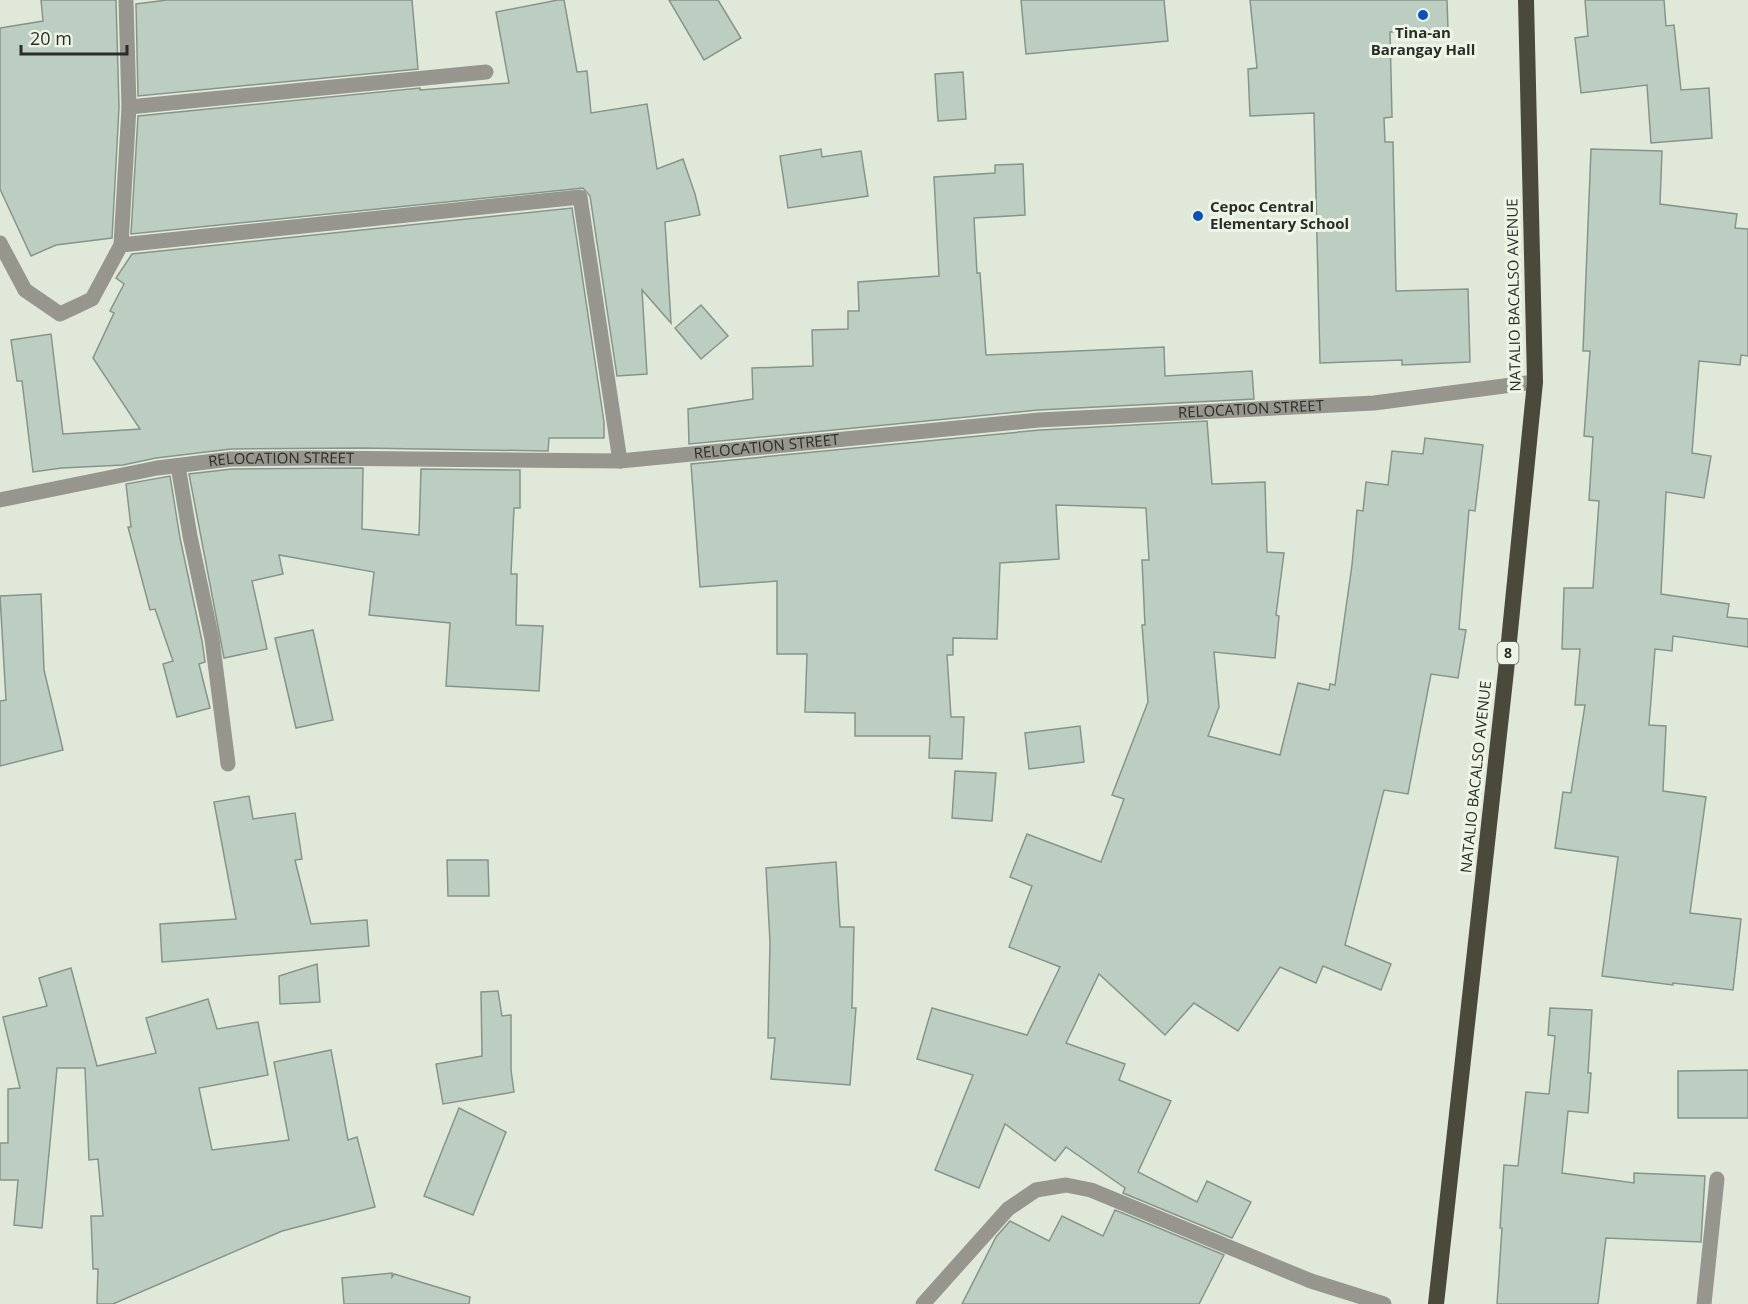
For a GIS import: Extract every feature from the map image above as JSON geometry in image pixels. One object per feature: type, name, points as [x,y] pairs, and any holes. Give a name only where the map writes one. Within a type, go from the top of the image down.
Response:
[{"type":"highway","name":"NATALIO BACALSO AVENUE","points":[[1436,1304],[1506,671],[1535,382],[1526,0]]},
{"type":"street","points":[[0,243],[26,290],[60,314],[92,299],[121,244],[129,107],[126,0]]},
{"type":"street","points":[[129,107],[486,72]]},
{"type":"street","points":[[121,244],[580,197],[620,461]]},
{"type":"street","name":"RELOCATION STREET","points":[[0,500],[178,466],[231,459],[620,461],[1038,420],[1374,403],[1535,382]]},
{"type":"street","points":[[178,466],[212,639],[228,764]]},
{"type":"street","points":[[1704,1304],[1717,1179]]},
{"type":"street","points":[[924,1304],[1008,1209],[1036,1190],[1066,1185],[1090,1190],[1311,1281],[1384,1304]]},
{"type":"building","points":[[41,0],[116,0],[119,107],[112,238],[56,245],[31,256],[0,189],[0,28],[43,21]]},
{"type":"building","points":[[167,0],[412,0],[418,69],[138,96],[136,4]]},
{"type":"building","points":[[564,0],[577,72],[587,71],[591,113],[647,104],[657,169],[683,159],[700,215],[665,222],[671,323],[642,290],[647,374],[617,376],[590,196],[583,188],[131,234],[138,116],[420,88],[420,90],[509,83],[496,12]]},
{"type":"building","points":[[669,0],[718,0],[741,38],[704,60]]},
{"type":"building","points":[[1021,0],[1164,0],[1168,41],[1026,54]]},
{"type":"building","points":[[1250,0],[1447,0],[1448,30],[1390,32],[1392,117],[1384,118],[1385,142],[1393,142],[1396,291],[1468,289],[1470,362],[1402,365],[1402,360],[1320,363],[1314,113],[1250,116],[1248,69],[1257,68]]},
{"type":"building","points":[[1585,0],[1664,0],[1666,26],[1674,25],[1681,90],[1709,88],[1712,138],[1651,143],[1647,85],[1581,93],[1575,38],[1588,36]]},
{"type":"building","points":[[963,72],[966,119],[938,121],[935,74]]},
{"type":"building","points":[[821,149],[822,157],[861,151],[868,196],[788,208],[780,156]]},
{"type":"building","points":[[1591,149],[1662,151],[1660,204],[1737,214],[1735,228],[1748,229],[1748,356],[1741,355],[1740,365],[1699,361],[1692,453],[1711,456],[1704,498],[1666,492],[1661,594],[1729,604],[1727,617],[1748,619],[1748,647],[1673,636],[1672,651],[1655,649],[1649,725],[1666,726],[1663,791],[1706,797],[1690,913],[1741,919],[1733,990],[1602,976],[1618,857],[1555,848],[1563,792],[1571,793],[1585,705],[1575,705],[1580,649],[1562,649],[1564,588],[1593,588],[1599,501],[1589,500],[1593,437],[1584,436],[1590,351],[1583,351]]},
{"type":"building","points":[[1023,164],[1025,215],[974,218],[977,273],[980,273],[986,355],[1164,347],[1165,376],[1252,371],[1254,399],[1038,410],[689,444],[688,409],[753,399],[752,368],[813,366],[812,330],[848,329],[848,311],[859,311],[858,282],[939,276],[934,177],[995,173],[995,165]]},
{"type":"building","points":[[572,208],[604,422],[604,438],[549,438],[548,451],[364,448],[231,449],[156,458],[123,465],[33,472],[22,381],[17,381],[11,340],[51,334],[63,434],[140,429],[93,358],[114,313],[110,311],[124,284],[116,278],[132,254]]},
{"type":"building","points":[[701,305],[728,336],[701,359],[675,328]]},
{"type":"building","points":[[1207,421],[1212,484],[1265,482],[1267,552],[1284,553],[1276,615],[1279,616],[1275,658],[1214,652],[1219,707],[1208,736],[1280,755],[1298,683],[1329,690],[1330,684],[1335,685],[1352,565],[1357,510],[1363,511],[1366,482],[1388,485],[1392,451],[1423,454],[1425,438],[1483,445],[1475,511],[1469,510],[1459,629],[1466,630],[1458,678],[1431,674],[1408,794],[1384,790],[1345,945],[1391,964],[1381,990],[1323,966],[1316,983],[1280,967],[1238,1031],[1194,1003],[1165,1035],[1099,974],[1066,1043],[1125,1064],[1119,1080],[1171,1101],[1138,1172],[1197,1202],[1207,1181],[1251,1202],[1232,1238],[1123,1193],[1125,1188],[1066,1147],[1055,1161],[1005,1124],[979,1188],[935,1170],[973,1075],[917,1059],[932,1008],[1027,1035],[1060,967],[1009,947],[1032,886],[1010,877],[1027,834],[1101,862],[1124,799],[1112,795],[1148,702],[1142,625],[1145,625],[1142,560],[1149,560],[1146,508],[1056,505],[1059,559],[1000,563],[997,639],[953,638],[953,655],[947,655],[951,717],[964,717],[962,759],[929,758],[930,736],[855,736],[855,713],[805,712],[807,654],[777,654],[777,581],[700,587],[691,464],[1040,430]]},
{"type":"building","points":[[363,468],[362,529],[419,535],[421,469],[520,470],[520,508],[514,508],[511,574],[517,574],[516,625],[543,626],[539,691],[446,686],[450,623],[369,615],[374,572],[279,555],[283,574],[252,581],[267,649],[224,658],[189,474],[232,469]]},
{"type":"building","points":[[170,476],[180,538],[202,641],[205,662],[199,664],[210,708],[177,717],[163,664],[173,661],[155,609],[150,610],[128,527],[131,527],[126,484]]},
{"type":"building","points":[[41,594],[44,670],[63,750],[0,766],[0,701],[6,700],[0,596]]},
{"type":"building","points":[[313,630],[333,720],[296,728],[275,638]]},
{"type":"building","points":[[1080,726],[1084,762],[1029,769],[1025,733]]},
{"type":"building","points":[[955,771],[996,773],[992,821],[952,818]]},
{"type":"building","points":[[249,796],[253,819],[295,813],[302,859],[295,860],[311,924],[367,920],[369,946],[162,962],[160,924],[236,919],[214,802]]},
{"type":"building","points":[[447,860],[488,860],[489,896],[448,896]]},
{"type":"building","points":[[836,862],[840,927],[854,927],[852,1008],[856,1008],[850,1085],[771,1079],[775,1038],[768,1038],[770,942],[766,868]]},
{"type":"building","points":[[317,964],[320,1002],[280,1004],[279,976]]},
{"type":"building","points":[[71,968],[97,1066],[156,1053],[146,1018],[208,999],[217,1029],[258,1022],[268,1075],[199,1088],[212,1150],[289,1140],[274,1062],[331,1050],[348,1140],[357,1137],[375,1207],[282,1231],[113,1304],[97,1304],[98,1269],[93,1269],[91,1216],[103,1216],[98,1159],[89,1160],[85,1068],[57,1068],[42,1228],[14,1225],[18,1180],[0,1180],[0,1143],[8,1143],[8,1089],[20,1088],[3,1017],[47,1006],[39,978]]},
{"type":"building","points":[[498,991],[502,1016],[511,1015],[511,1070],[514,1092],[443,1104],[436,1064],[482,1056],[481,992]]},
{"type":"building","points":[[1550,1008],[1592,1010],[1588,1113],[1568,1111],[1562,1173],[1634,1183],[1634,1173],[1705,1176],[1701,1242],[1606,1238],[1598,1304],[1497,1304],[1504,1165],[1518,1166],[1526,1092],[1549,1094],[1555,1036],[1548,1035]]},
{"type":"building","points":[[1748,1070],[1748,1118],[1678,1118],[1678,1071]]},
{"type":"building","points":[[459,1108],[506,1132],[473,1215],[424,1196]]},
{"type":"building","points":[[1115,1210],[1224,1255],[1199,1304],[962,1304],[996,1237],[1010,1221],[1049,1241],[1062,1216],[1103,1236]]},
{"type":"building","points":[[392,1273],[392,1277],[394,1274],[470,1297],[469,1304],[344,1304],[342,1278]]},
{"type":"place","name":"Tina-an Barangay Hall","points":[[1423,15]]},
{"type":"place","name":"Cepoc Central Elementary School","points":[[1198,216]]}]
